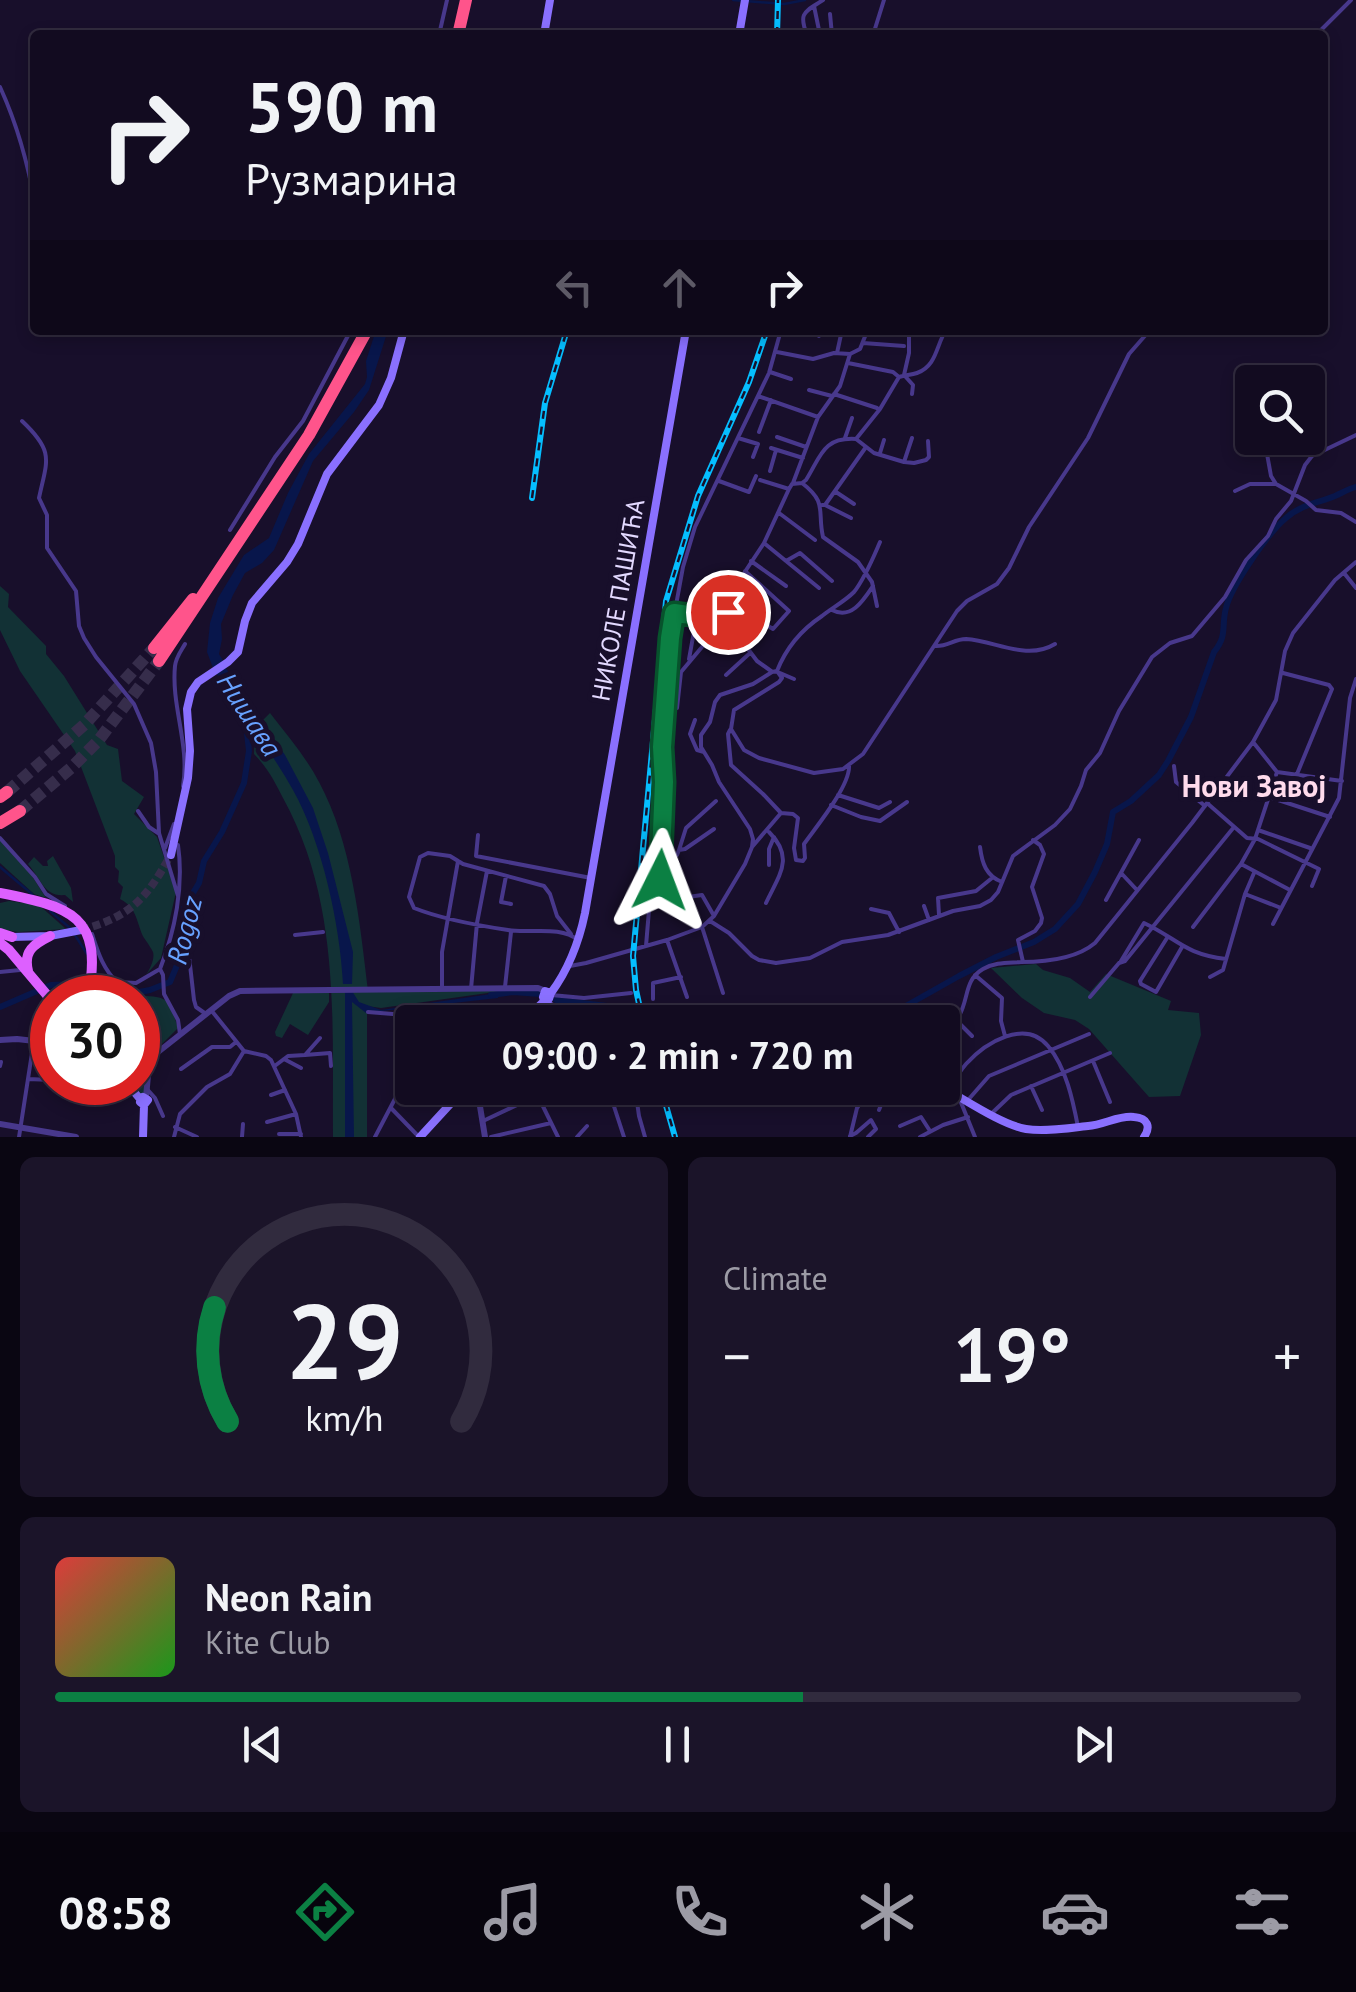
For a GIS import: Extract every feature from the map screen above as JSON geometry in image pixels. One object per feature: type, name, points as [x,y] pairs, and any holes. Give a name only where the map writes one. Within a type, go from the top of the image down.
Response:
[{"type":"highway","points":[[455,30],[463,0]]},
{"type":"highway","points":[[157,654],[302,437],[361,335]]},
{"type":"highway","points":[[0,823],[20,811]]},
{"type":"main road","points":[[545,30],[550,0]]},
{"type":"main road","points":[[740,30],[744,2]]},
{"type":"main road","points":[[168,852],[185,798],[189,770],[188,702],[193,688],[232,659],[240,648],[252,603],[290,558],[328,474],[379,405],[403,335]]},
{"type":"main road","name":"НИКОЛЕ ПАШИЋА","points":[[541,1005],[567,966],[592,878],[685,335]]},
{"type":"main road","points":[[0,896],[44,902],[78,922],[92,944],[92,975]]},
{"type":"main road","points":[[3,937],[76,931]]},
{"type":"main road","points":[[34,975],[26,960],[30,950],[50,936]]},
{"type":"main road","points":[[3,937],[32,975]]},
{"type":"main road","points":[[548,999],[574,1005]]},
{"type":"main road","points":[[960,1096],[1024,1132],[1077,1130],[1134,1116],[1148,1124],[1144,1137]]},
{"type":"main road","points":[[143,1137],[144,1105]]},
{"type":"main road","points":[[419,1137],[447,1105]]},
{"type":"street","points":[[441,30],[448,0]]},
{"type":"street","points":[[805,30],[803,16],[824,0]]},
{"type":"street","points":[[875,30],[884,0]]},
{"type":"street","points":[[1321,30],[1352,0]]},
{"type":"street","points":[[814,6],[819,30]]},
{"type":"street","points":[[830,14],[832,30]]},
{"type":"street","points":[[0,86],[30,175]]},
{"type":"street","points":[[230,530],[303,420],[348,335]]},
{"type":"street","points":[[646,946],[649,910],[660,880],[662,747],[670,638],[683,568],[692,536],[770,372],[779,335]]},
{"type":"street","points":[[837,353],[841,335]]},
{"type":"street","points":[[776,352],[814,359],[850,354],[860,349],[866,335]]},
{"type":"street","points":[[856,439],[902,376],[909,354],[909,335]]},
{"type":"street","points":[[902,376],[920,372],[932,362],[942,335]]},
{"type":"street","points":[[731,728],[744,750],[759,758],[814,772],[848,766],[858,760],[962,605],[997,584],[1009,568],[1029,526],[1088,438],[1128,354],[1145,335]]},
{"type":"street","points":[[863,343],[904,346]]},
{"type":"street","points":[[677,708],[681,672],[702,648],[720,609],[764,544],[818,417],[833,395],[850,354]]},
{"type":"street","points":[[848,363],[894,372],[913,386],[912,394]]},
{"type":"street","points":[[770,372],[791,378]]},
{"type":"street","points":[[809,390],[880,409]]},
{"type":"street","points":[[758,396],[818,417]]},
{"type":"street","points":[[760,432],[771,400]]},
{"type":"street","points":[[845,438],[852,418]]},
{"type":"street","points":[[22,421],[38,438],[48,461],[39,498],[47,515],[48,552],[76,591],[84,638],[134,704],[151,744],[159,833],[168,852],[178,896]]},
{"type":"street","points":[[654,898],[703,896],[712,918],[752,956],[776,964],[810,958],[842,942],[899,932],[984,904],[995,896],[1012,856],[1070,809],[1086,770],[1100,753],[1119,711],[1152,657],[1170,644],[1192,636],[1225,597],[1246,560],[1268,536],[1312,456],[1356,436]]},
{"type":"street","points":[[777,437],[806,447]]},
{"type":"street","points":[[738,438],[758,444],[752,457]]},
{"type":"street","points":[[717,480],[749,492],[758,478],[791,486],[802,483],[831,443],[839,438],[856,439],[875,454],[914,463],[926,460],[928,440]]},
{"type":"street","points":[[904,462],[912,438]]},
{"type":"street","points":[[880,453],[884,440]]},
{"type":"street","points":[[866,447],[824,505],[823,537],[854,558],[865,572],[877,606]]},
{"type":"street","points":[[770,471],[773,449],[802,458]]},
{"type":"street","points":[[1267,455],[1276,484],[1319,512],[1341,513],[1356,522]]},
{"type":"street","points":[[802,483],[824,505],[851,518]]},
{"type":"street","points":[[1234,491],[1250,484],[1276,484]]},
{"type":"street","points":[[836,492],[854,504]]},
{"type":"street","points":[[778,512],[815,540]]},
{"type":"street","points":[[752,847],[750,830],[700,744],[713,706],[720,694],[776,672],[794,640],[852,593],[880,542]]},
{"type":"street","points":[[764,544],[819,588]]},
{"type":"street","points":[[786,562],[800,553],[832,581]]},
{"type":"street","points":[[752,561],[786,586]]},
{"type":"street","points":[[960,1013],[975,974],[996,964],[1059,958],[1085,950],[1097,940],[1253,742],[1276,700],[1287,645],[1308,613],[1356,563]]},
{"type":"street","points":[[726,600],[775,628],[789,611],[744,570]]},
{"type":"street","points":[[1344,572],[1356,588]]},
{"type":"street","points":[[832,610],[848,613],[873,586]]},
{"type":"street","points":[[674,613],[709,615],[720,609]]},
{"type":"street","points":[[720,609],[754,631]]},
{"type":"street","points":[[689,660],[696,615]]},
{"type":"street","points":[[718,618],[738,635],[757,662],[794,678]]},
{"type":"street","points":[[934,646],[964,639],[1026,650],[1043,650],[1055,644]]},
{"type":"street","points":[[168,852],[185,772],[175,667],[185,644]]},
{"type":"street","points":[[726,675],[750,653]]},
{"type":"street","points":[[776,672],[782,678],[779,682],[734,710],[728,734],[731,765],[781,813],[798,818],[796,860],[801,862],[805,858],[804,844],[848,776],[848,766]]},
{"type":"street","points":[[1283,673],[1332,688],[1297,774]]},
{"type":"street","points":[[1273,924],[1340,798],[1350,698],[1356,679]]},
{"type":"street","points":[[695,720],[690,734],[697,750],[704,752]]},
{"type":"street","points":[[1253,742],[1277,772],[1342,780]]},
{"type":"street","points":[[1174,766],[1176,782],[1247,838],[1255,838],[1319,868],[1312,886]]},
{"type":"street","points":[[1194,927],[1241,864],[1255,838],[1277,772]]},
{"type":"street","points":[[837,795],[879,808],[890,802]]},
{"type":"street","points":[[1269,797],[1330,817]]},
{"type":"street","points":[[662,854],[677,855],[686,828],[716,801]]},
{"type":"street","points":[[831,805],[880,822],[907,802]]},
{"type":"street","points":[[138,811],[148,827],[159,833]]},
{"type":"street","points":[[567,966],[702,927],[730,890],[752,847],[781,813]]},
{"type":"street","points":[[1119,963],[1125,961],[1234,827]]},
{"type":"street","points":[[680,850],[714,829]]},
{"type":"street","points":[[1258,830],[1312,848]]},
{"type":"street","points":[[766,902],[784,866],[783,851],[768,831]]},
{"type":"street","points":[[478,834],[476,856],[592,878]]},
{"type":"street","points":[[770,865],[769,849],[774,837]]},
{"type":"street","points":[[0,838],[24,862],[46,894],[85,925],[113,978],[126,984],[136,983],[160,969],[167,952],[178,896],[178,845]]},
{"type":"street","points":[[1023,962],[1021,938],[1039,927],[1042,918],[1032,887],[1044,854],[1034,840]]},
{"type":"street","points":[[1106,900],[1138,840]]},
{"type":"street","points":[[980,848],[984,866],[992,878],[1002,882]]},
{"type":"street","points":[[428,853],[450,856],[487,871],[537,883],[548,890],[557,916],[574,937],[528,930],[511,932],[414,908],[410,901],[420,857],[428,853]]},
{"type":"street","points":[[442,989],[446,917],[458,861]]},
{"type":"street","points":[[1241,864],[1290,890]]},
{"type":"street","points":[[471,989],[487,871]]},
{"type":"street","points":[[1210,977],[1222,970],[1254,872]]},
{"type":"street","points":[[1122,874],[1137,890]]},
{"type":"street","points":[[506,876],[501,902],[511,904]]},
{"type":"street","points":[[940,916],[938,898],[976,891],[992,878]]},
{"type":"street","points":[[1245,894],[1280,908]]},
{"type":"street","points":[[924,906],[929,920]]},
{"type":"street","points":[[871,909],[888,913],[899,932]]},
{"type":"street","points":[[1090,997],[1119,963],[1144,923],[1182,947],[1226,959]]},
{"type":"street","points":[[702,927],[722,992]]},
{"type":"street","points":[[296,935],[323,932]]},
{"type":"street","points":[[505,988],[511,932]]},
{"type":"street","points":[[1168,938],[1140,982],[1156,992],[1182,947]]},
{"type":"street","points":[[667,940],[687,997]]},
{"type":"street","points":[[189,956],[196,1006],[209,1012],[244,1051],[266,1056],[274,1066],[296,1114],[301,1136],[279,1134]]},
{"type":"street","points":[[160,969],[180,1034]]},
{"type":"street","points":[[0,972],[30,982]]},
{"type":"street","points":[[975,974],[1002,998],[1001,1021],[1006,1036]]},
{"type":"street","points":[[653,999],[652,983],[680,976]]},
{"type":"street","points":[[160,1049],[234,993],[244,990],[533,988],[554,1005]]},
{"type":"street","points":[[548,999],[631,993]]},
{"type":"street","points":[[368,1012],[395,1015]]},
{"type":"street","points":[[960,1024],[972,1036]]},
{"type":"street","points":[[960,1076],[970,1061],[1006,1036],[1030,1034],[1052,1050],[1072,1100],[1077,1130]]},
{"type":"street","points":[[968,1100],[992,1075],[1089,1034]]},
{"type":"street","points":[[305,1055],[320,1038]]},
{"type":"street","points":[[0,1040],[30,1040]]},
{"type":"street","points":[[181,1069],[212,1047],[236,1042]]},
{"type":"street","points":[[174,1137],[183,1110],[230,1074],[244,1051]]},
{"type":"street","points":[[991,1114],[1009,1096],[1110,1053]]},
{"type":"street","points":[[274,1066],[288,1056],[331,1054],[331,1066]]},
{"type":"street","points":[[284,1060],[301,1068]]},
{"type":"street","points":[[1093,1060],[1110,1102]]},
{"type":"street","points":[[19,1137],[30,1065]]},
{"type":"street","points":[[1031,1086],[1042,1110]]},
{"type":"street","points":[[271,1095],[285,1090]]},
{"type":"street","points":[[375,1137],[395,1100]]},
{"type":"street","points":[[158,1105],[163,1116]]},
{"type":"street","points":[[480,1105],[488,1137],[552,1124]]},
{"type":"street","points":[[482,1122],[517,1105]]},
{"type":"street","points":[[542,1105],[558,1137]]},
{"type":"street","points":[[614,1105],[624,1137]]},
{"type":"street","points":[[637,1105],[646,1137]]},
{"type":"street","points":[[850,1136],[860,1105]]},
{"type":"street","points":[[879,1110],[881,1105]]},
{"type":"street","points":[[960,1105],[975,1137]]},
{"type":"street","points":[[390,1107],[419,1137]]},
{"type":"street","points":[[267,1122],[296,1114]]},
{"type":"street","points":[[920,1137],[968,1117]]},
{"type":"street","points":[[900,1126],[921,1118],[930,1131]]},
{"type":"street","points":[[850,1136],[872,1120],[876,1129],[868,1136]]},
{"type":"street","points":[[0,1124],[76,1137]]},
{"type":"street","points":[[242,1137],[244,1124]]},
{"type":"street","points":[[577,1137],[587,1126]]},
{"type":"street","points":[[175,1127],[197,1137]]},
{"type":"green space","points":[[0,586],[9,594],[8,607],[46,646],[46,654],[107,745],[118,749],[122,781],[144,797],[134,814],[157,837],[176,892],[161,958],[146,975],[153,952],[133,911],[120,899],[123,887],[118,882],[115,856],[75,751],[20,671],[0,630]]},
{"type":"green space","points":[[270,713],[314,773],[330,806],[353,884],[368,991],[509,990],[381,1008],[367,1006],[367,1137],[333,1137],[332,1007],[324,921],[302,838],[274,780],[254,754],[255,728]]},
{"type":"green space","points":[[0,839],[46,898],[34,894],[0,863]]},
{"type":"green space","points":[[53,856],[71,888],[73,902],[65,895],[47,890],[28,864],[34,857],[48,866],[47,861]]},
{"type":"green space","points":[[0,903],[39,905],[66,929],[0,929]]},
{"type":"green space","points":[[1036,964],[1070,978],[1090,992],[1106,974],[1171,1001],[1168,1010],[1199,1013],[1201,1035],[1180,1096],[1149,1097],[1089,1029],[1075,1020],[1044,1013],[991,968]]},
{"type":"green space","points":[[293,993],[329,993],[329,1002],[308,1035],[290,1024],[282,1038],[275,1032]]},
{"type":"green space","points":[[160,998],[169,1004],[178,1028],[160,1046]]},
{"type":"water","points":[[374,335],[386,335],[369,390],[313,461],[274,550],[245,573],[233,595],[221,624],[219,654],[224,662],[213,668],[207,652],[218,598],[244,555],[269,538],[309,454],[365,384],[366,361]]},
{"type":"water","name":"Нишава","points":[[225,667],[285,755],[313,808],[353,952],[352,984],[343,984],[334,910],[313,834],[284,775],[216,673]]},
{"type":"water","points":[[345,991],[352,991],[359,1002],[381,1010],[395,1010],[366,1013],[352,1002],[354,1137],[345,1137]]},
{"type":"water","points":[[498,993],[498,998],[436,1005],[415,1005]]},
{"type":"waterway","points":[[733,0],[784,4],[805,0]]},
{"type":"waterway","points":[[908,1005],[996,957],[1034,942],[1055,929],[1078,904],[1107,844],[1113,812],[1159,775],[1191,717],[1221,640],[1229,598],[1252,560],[1291,514],[1356,487]]},
{"type":"waterway","name":"Rogoz","points":[[0,1007],[51,985],[73,984],[118,996],[170,982],[183,951],[184,908],[244,783],[249,751],[245,715]]},
{"type":"waterway","points":[[0,867],[33,895]]},
{"type":"waterway","points":[[50,911],[70,928]]},
{"type":"waterway","points":[[75,935],[87,954]]},
{"type":"waterway","points":[[95,970],[98,975]]},
{"type":"waterway","points":[[491,995],[540,994]]},
{"type":"waterway","points":[[556,1000],[598,1005]]},
{"type":"tunnel","points":[[7,792],[84,725],[154,648]]},
{"type":"tunnel","points":[[20,811],[98,741],[159,661]]},
{"type":"tunnel","points":[[81,930],[112,919],[134,905],[170,856]]},
{"type":"railway","points":[[777,30],[778,0]]},
{"type":"railway","points":[[532,498],[545,403],[565,335]]},
{"type":"railway","points":[[639,1005],[633,956],[666,601],[698,496],[749,382],[765,335]]},
{"type":"railway","points":[[666,1105],[675,1137]]},
{"type":"district","name":"Нови Завој","points":[[1254,785]]},
{"type":"route","points":[[660,880],[664,782],[661,763],[674,613],[706,615],[721,608],[728,612]]}]
